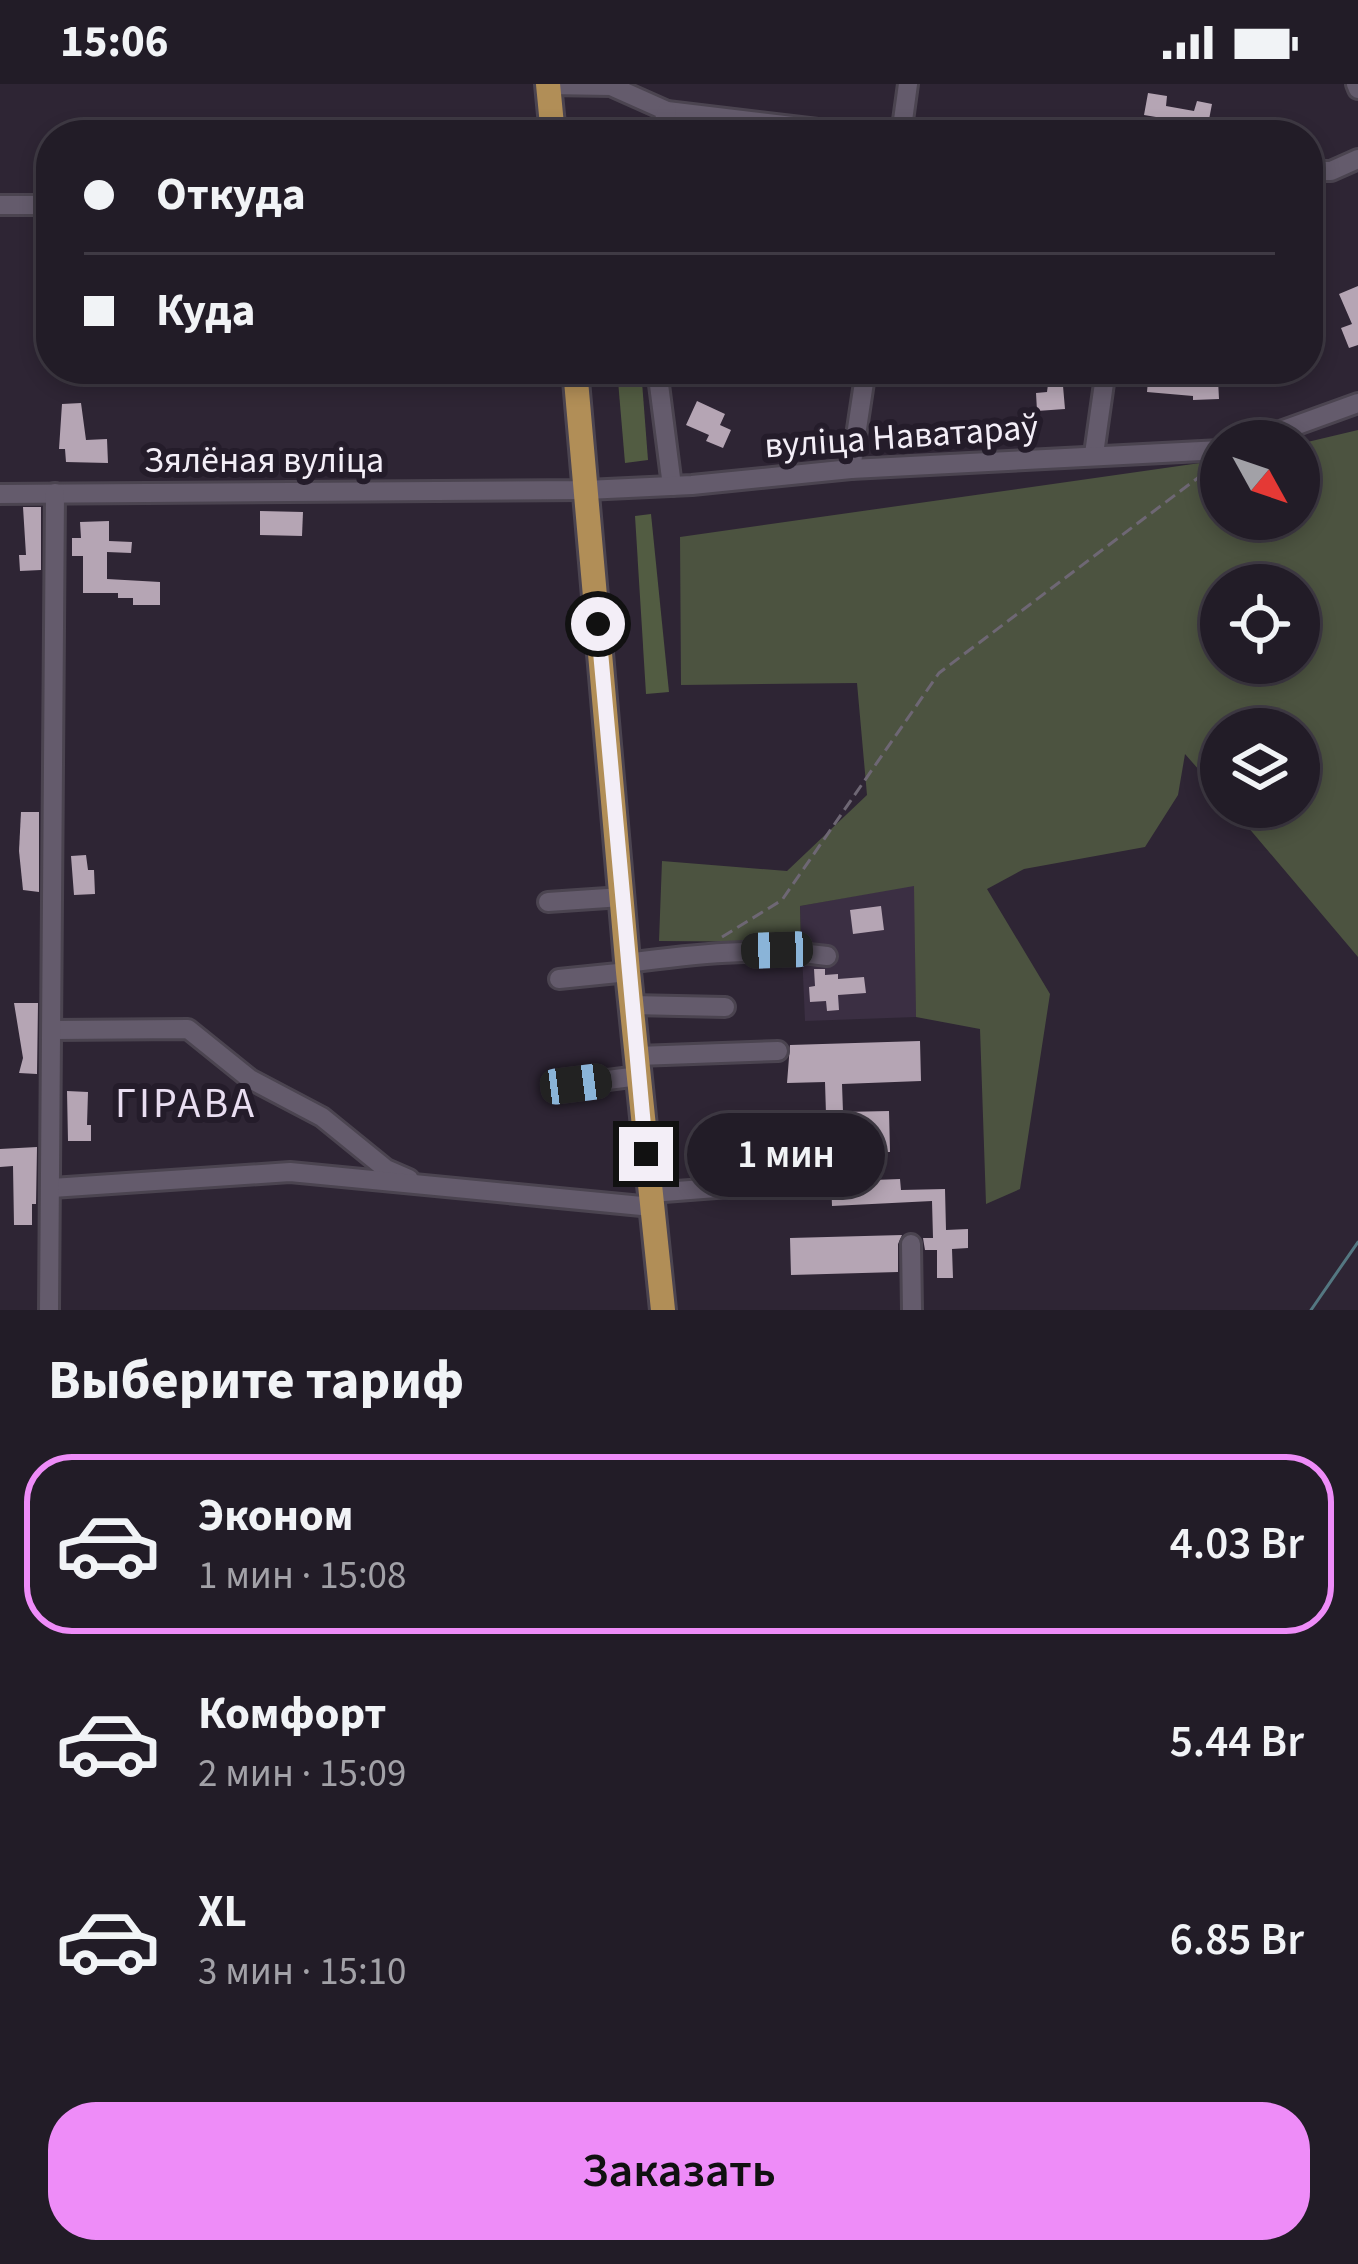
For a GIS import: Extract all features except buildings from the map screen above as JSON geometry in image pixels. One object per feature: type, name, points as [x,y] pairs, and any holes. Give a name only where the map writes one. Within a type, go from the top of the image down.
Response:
[{"type":"main road","points":[[548,85],[552,120]]},
{"type":"main road","points":[[576,384],[663,1310]]},
{"type":"street","points":[[903,120],[908,84]]},
{"type":"street","points":[[548,85],[611,86],[667,111],[742,120]]},
{"type":"street","points":[[664,120],[667,111]]},
{"type":"street","points":[[1323,171],[1358,159]]},
{"type":"street","points":[[0,206],[36,205]]},
{"type":"street","points":[[659,384],[672,486]]},
{"type":"street","points":[[851,469],[864,384]]},
{"type":"street","points":[[1094,454],[1104,384]]},
{"type":"street","points":[[1311,420],[1358,403]]},
{"type":"street","name":"вуліца Наватараў","points":[[586,490],[851,469],[1200,451]]},
{"type":"street","name":"Зялёная вуліца","points":[[0,494],[586,490]]},
{"type":"street","points":[[49,1310],[55,493]]},
{"type":"street","points":[[548,902],[622,897]]},
{"type":"street","points":[[559,980],[698,952],[777,950],[827,956]]},
{"type":"street","points":[[632,1005],[725,1007]]},
{"type":"street","points":[[53,1030],[188,1029],[250,1079],[322,1117],[386,1169],[430,1187]]},
{"type":"street","points":[[576,1084],[638,1066],[778,1051]]},
{"type":"street","points":[[52,1188],[290,1172],[430,1187],[651,1200],[742,1186]]},
{"type":"street","points":[[910,1244],[912,1310]]},
{"type":"path","points":[[698,952],[782,901],[939,673],[1200,476]]},
{"type":"shaded area","points":[[915,885],[916,1017],[805,1021],[800,906]]},
{"type":"green space","points":[[618,384],[642,384],[648,460],[625,463]]},
{"type":"green space","points":[[1358,430],[1358,957],[1249,828],[1320,828],[1320,708],[1200,708],[1200,771],[1185,754],[1178,795],[1145,847],[1024,869],[987,889],[1050,994],[1020,1189],[986,1204],[980,1029],[916,1017],[914,886],[800,906],[801,942],[659,941],[662,861],[787,871],[867,795],[857,683],[681,685],[680,537],[1200,463],[1200,540],[1320,540],[1320,439]]},
{"type":"green space","points":[[651,514],[669,692],[646,694],[635,516]]},
{"type":"waterway","points":[[1311,1310],[1358,1242]]},
{"type":"district","name":"ГІРАВА","points":[[186,1102]]},
{"type":"route","points":[[598,624],[646,1154]]}]
